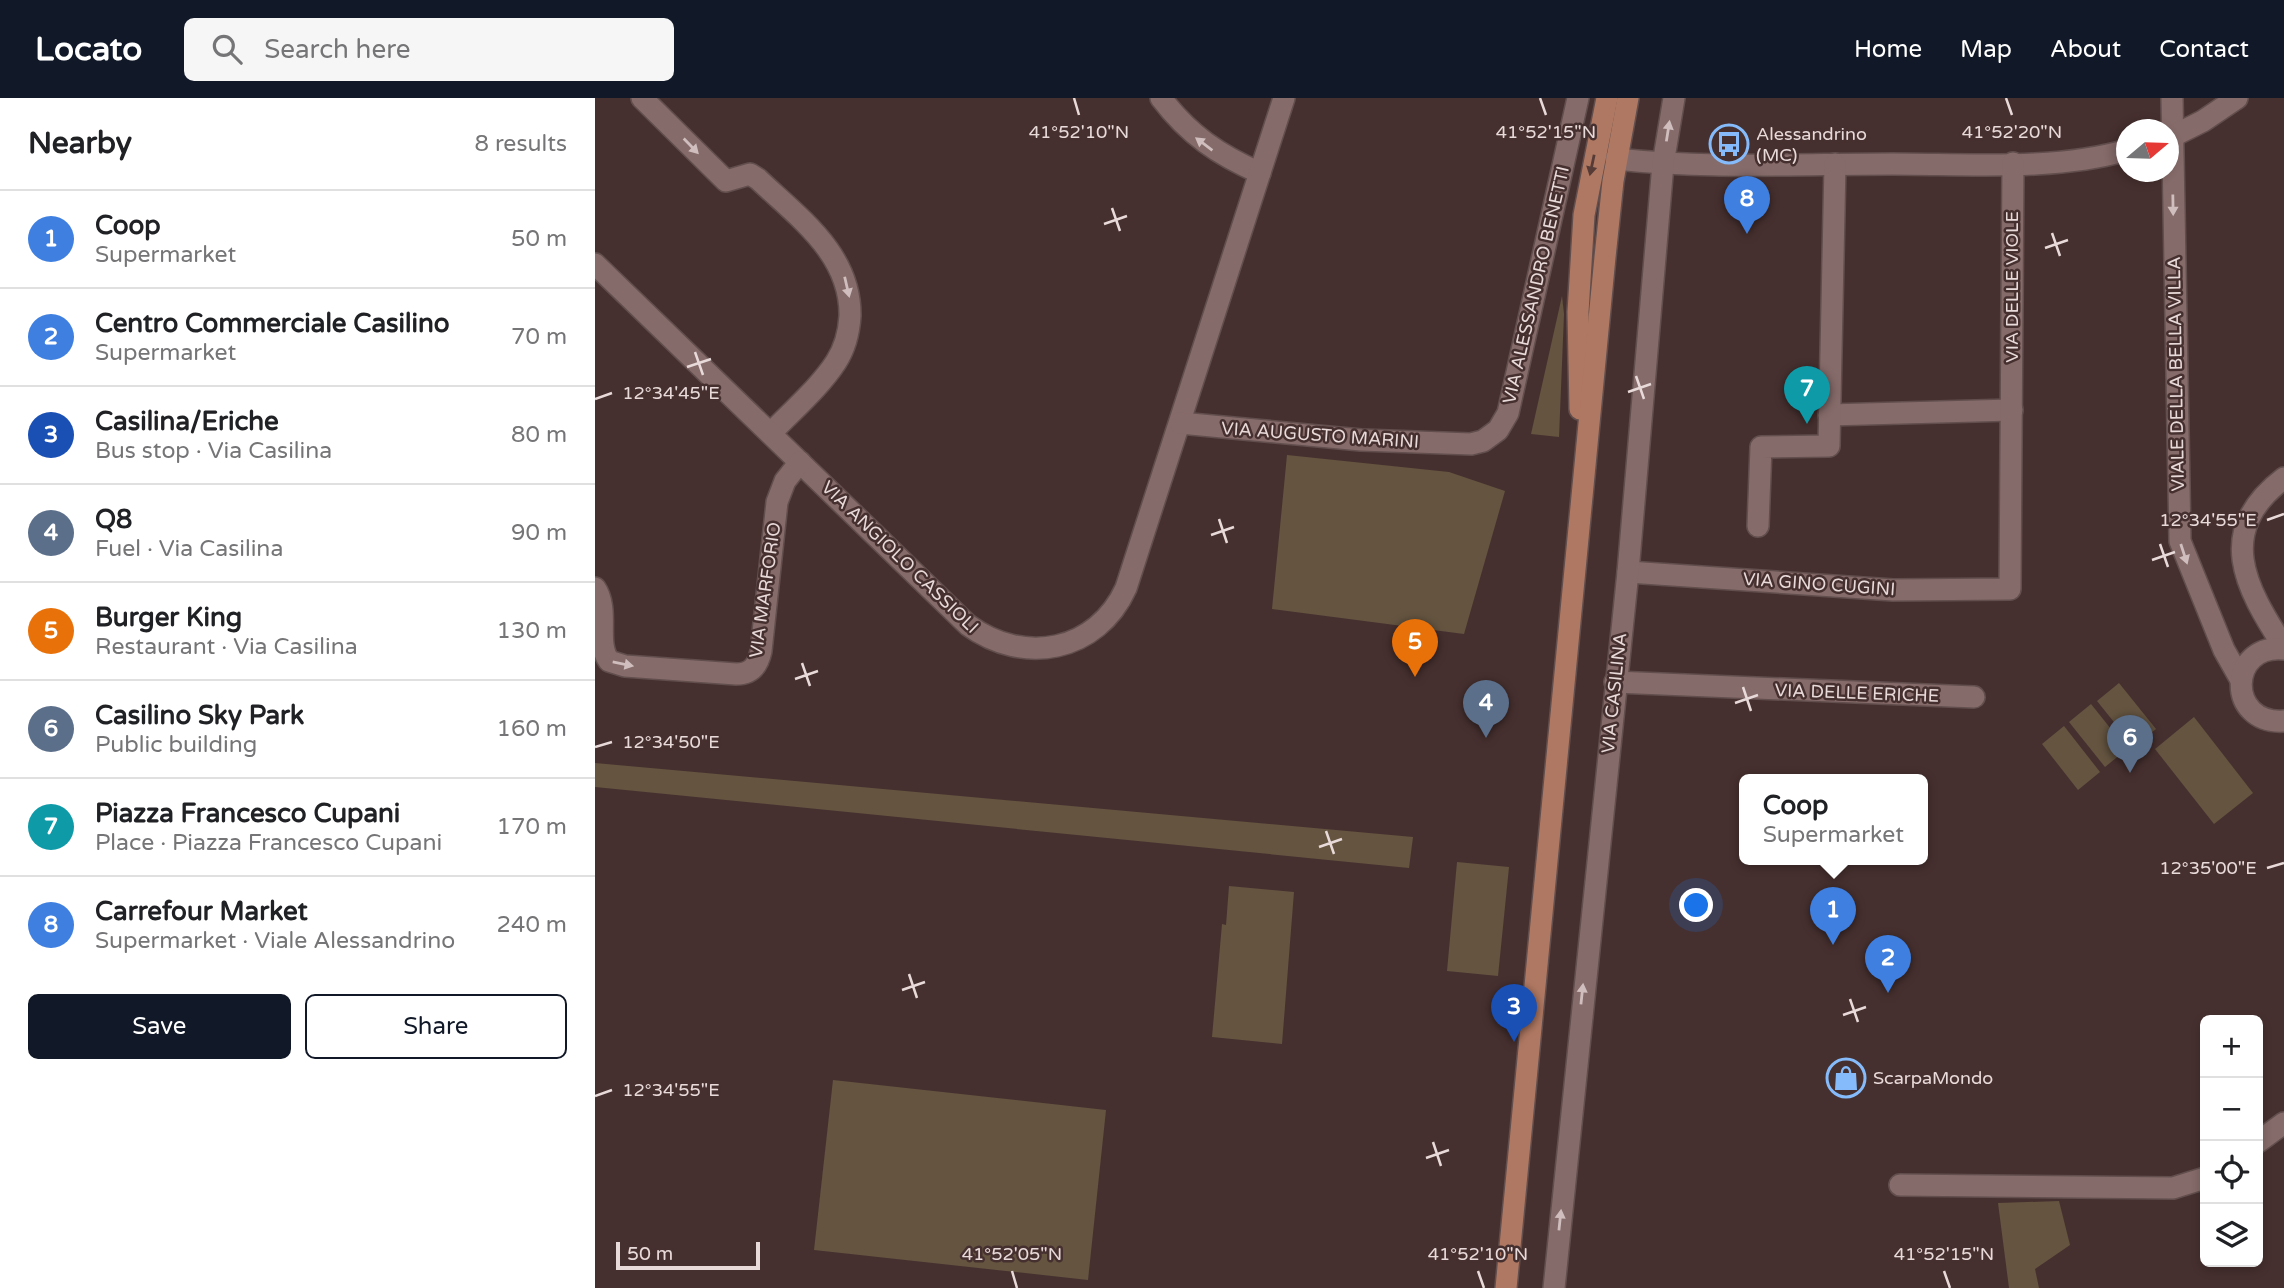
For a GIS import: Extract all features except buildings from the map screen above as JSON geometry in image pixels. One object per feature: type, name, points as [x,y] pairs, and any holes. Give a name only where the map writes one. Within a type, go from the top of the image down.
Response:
[{"type":"main road","points":[[1587,459],[1580,399],[1579,286],[1587,191],[1607,98]]},
{"type":"main road","points":[[1506,1288],[1616,159],[1628,98]]},
{"type":"street","points":[[642,98],[726,181],[750,174],[758,178],[823,241],[843,272],[850,295],[850,321],[841,355],[771,433]]},
{"type":"street","points":[[1161,98],[1201,142],[1221,155],[1260,173]]},
{"type":"street","name":"VIA ANGIOLO CASSIOLI","points":[[595,264],[968,625],[1002,645],[1037,648],[1086,636],[1113,614],[1126,588],[1284,98]]},
{"type":"street","name":"VIA ALESSANDRO BENETTI","points":[[1461,444],[1483,441],[1505,419],[1523,356],[1578,98]]},
{"type":"street","name":"VIA CASILINA","points":[[1554,1288],[1586,949],[1628,572],[1663,164],[1674,98]]},
{"type":"street","name":"VIALE DELLA BELLA VILLA","points":[[2171,119],[2172,98]]},
{"type":"street","points":[[2179,132],[2237,98]]},
{"type":"street","points":[[1616,159],[1663,164],[2013,163],[2094,158],[2116,152]]},
{"type":"street","name":"VIA DELLE VIOLE","points":[[2010,589],[2013,163]]},
{"type":"street","points":[[1758,526],[1761,447],[1829,446],[1835,164]]},
{"type":"street","name":"VIALE DELLA BELLA VILLA","points":[[2172,182],[2180,541],[2224,650],[2241,680],[2244,702],[2251,711],[2281,725]]},
{"type":"street","points":[[1829,415],[2011,410]]},
{"type":"street","name":"VIA AUGUSTO MARINI","points":[[1180,424],[1361,440],[1461,444]]},
{"type":"street","name":"VIA MARFORIO","points":[[595,588],[602,604],[600,645],[609,661],[625,666],[736,674],[749,672],[755,667],[761,651],[780,492],[800,462]]},
{"type":"street","points":[[2241,680],[2244,670],[2257,654],[2284,648],[2256,604],[2245,578],[2241,554],[2249,520],[2267,490],[2284,478]]},
{"type":"street","name":"VIA GINO CUGINI","points":[[1628,572],[1893,590],[2010,589]]},
{"type":"street","name":"VIA DELLE ERICHE","points":[[1615,682],[1974,698]]},
{"type":"street","points":[[2261,1141],[2284,1123]]},
{"type":"street","points":[[1901,1185],[2173,1188],[2200,1180]]},
{"type":"shaded area","points":[[1562,296],[1564,314],[1559,437],[1531,434]]},
{"type":"shaded area","points":[[1287,455],[1449,472],[1505,491],[1464,634],[1272,609]]},
{"type":"shaded area","points":[[2119,683],[2156,729],[2134,747],[2097,701]]},
{"type":"shaded area","points":[[2091,704],[2127,749],[2105,767],[2069,722]]},
{"type":"shaded area","points":[[2194,717],[2253,793],[2214,824],[2155,749]]},
{"type":"shaded area","points":[[2064,726],[2100,772],[2078,790],[2042,744]]},
{"type":"shaded area","points":[[595,763],[1413,837],[1409,868],[595,787]]},
{"type":"shaded area","points":[[1457,862],[1509,867],[1498,976],[1447,971]]},
{"type":"shaded area","points":[[1229,886],[1294,892],[1282,1044],[1212,1037],[1222,924],[1226,925]]},
{"type":"shaded area","points":[[833,1080],[1106,1110],[1088,1280],[814,1250]]},
{"type":"shaded area","points":[[2059,1201],[2070,1245],[2035,1269],[2039,1288],[2009,1288],[1998,1203]]},
{"type":"place","name":"Alessandrino (MC)","points":[[1729,144]]},
{"type":"place","name":"Carrefour Market","points":[[1747,234]]},
{"type":"place","name":"Piazza Francesco Cupani","points":[[1807,424]]},
{"type":"place","name":"Burger King","points":[[1415,677]]},
{"type":"place","name":"Q8","points":[[1486,738]]},
{"type":"place","name":"Casilino Sky Park","points":[[2130,773]]},
{"type":"place","name":"Coop","points":[[1833,945]]},
{"type":"place","name":"Centro Commerciale Casilino","points":[[1888,993]]},
{"type":"place","name":"Casilina/Eriche","points":[[1514,1042]]},
{"type":"place","name":"ScarpaMondo","points":[[1846,1078]]}]
